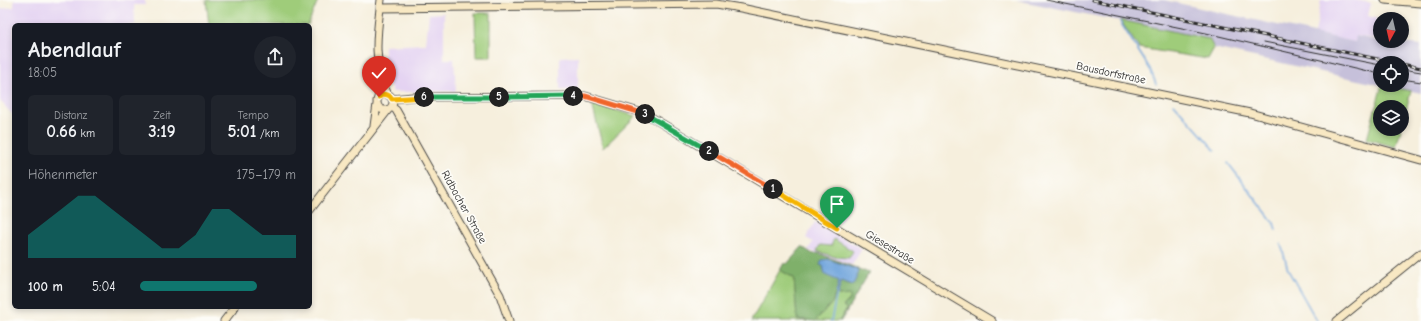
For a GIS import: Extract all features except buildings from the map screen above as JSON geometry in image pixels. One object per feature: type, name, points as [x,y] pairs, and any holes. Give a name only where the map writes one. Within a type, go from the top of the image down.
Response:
[{"type":"street","points":[[1385,0],[1421,3]]},
{"type":"street","points":[[374,129],[378,101],[376,77],[376,37],[381,4]]},
{"type":"street","name":"Bausdorfstraße","points":[[381,4],[716,4],[1250,113],[1421,160]]},
{"type":"street","points":[[312,207],[390,108],[390,97],[377,64]]},
{"type":"street","name":"Giesestraße","points":[[378,101],[383,95],[390,97],[585,96],[646,114],[992,321]]},
{"type":"street","points":[[378,101],[381,109],[390,108]]},
{"type":"street","name":"Ridbacher Straße","points":[[390,108],[396,110],[420,149],[500,295],[509,321]]},
{"type":"street","points":[[1337,321],[1421,253]]},
{"type":"street","points":[[224,321],[233,309]]},
{"type":"shaded area","points":[[14,0],[145,0],[145,5],[134,5],[135,23],[12,23],[12,114],[0,101],[0,9],[14,7]]},
{"type":"shaded area","points":[[1016,0],[1164,0],[1355,42],[1356,36],[1373,40],[1373,48],[1409,48],[1409,44],[1421,45],[1421,93],[1409,91],[1409,56],[1373,56],[1373,83],[1214,48],[1209,39]]},
{"type":"shaded area","points":[[1321,0],[1355,0],[1371,3],[1368,16],[1373,17],[1373,39],[1357,36],[1355,42],[1315,34]]},
{"type":"shaded area","points":[[444,13],[444,59],[454,59],[456,91],[393,92],[384,75],[384,46],[426,44],[429,14]]},
{"type":"shaded area","points":[[578,56],[578,90],[560,90],[560,57]]},
{"type":"shaded area","points":[[834,189],[853,200],[840,222],[820,211]]},
{"type":"shaded area","points":[[815,222],[862,249],[852,265],[808,250],[813,242],[806,238]]},
{"type":"green space","points":[[206,0],[318,0],[309,23],[209,23]]},
{"type":"green space","points":[[475,13],[491,13],[491,57],[476,57]]},
{"type":"green space","points":[[1120,20],[1209,39],[1214,48],[1208,59],[1139,48]]},
{"type":"green space","points":[[1411,91],[1409,100],[1378,100],[1380,92]]},
{"type":"green space","points":[[592,104],[636,116],[603,148]]},
{"type":"green space","points":[[1373,117],[1373,136],[1399,136],[1396,147],[1367,139]]},
{"type":"green space","points":[[834,239],[853,251],[849,258],[835,257],[817,251],[820,245],[831,246]]},
{"type":"green space","points":[[802,247],[813,254],[818,253],[869,273],[841,321],[839,321],[847,309],[843,306],[850,300],[850,295],[839,296],[836,293],[832,303],[815,321],[797,319],[794,278],[780,270],[784,263],[787,264]],"holes":[[[827,259],[858,270],[852,285],[833,278],[823,269]]]},
{"type":"green space","points":[[780,270],[794,278],[797,319],[807,321],[751,321]]},
{"type":"green space","points":[[836,293],[839,296],[850,294],[851,298],[843,306],[847,308],[839,321],[815,321],[832,303]]},
{"type":"water","points":[[828,259],[858,270],[859,272],[853,285],[841,281],[838,294],[836,293],[839,281],[825,275],[823,266],[820,265],[822,260]]},
{"type":"waterway","points":[[1120,22],[1150,69],[1156,84]]},
{"type":"waterway","points":[[1174,104],[1215,150]]},
{"type":"waterway","points":[[1228,163],[1274,223],[1276,230]]},
{"type":"waterway","points":[[1281,244],[1288,270],[1317,321]]},
{"type":"waterway","points":[[831,321],[837,292]]},
{"type":"tram line","points":[[1046,0],[1206,33],[1373,72]]},
{"type":"tram line","points":[[1264,42],[1373,64]]},
{"type":"tram line","points":[[1409,70],[1421,72]]},
{"type":"tram line","points":[[1409,80],[1421,82]]},
{"type":"railway","points":[[1093,0],[1373,58]]},
{"type":"railway","points":[[1409,65],[1421,68]]},
{"type":"route","points":[[379,97],[384,94],[390,96],[392,99],[413,97],[585,96],[646,114],[837,228]]}]
